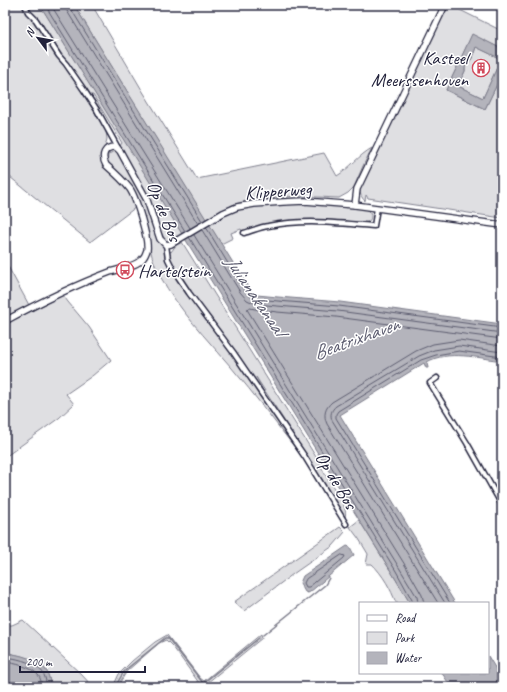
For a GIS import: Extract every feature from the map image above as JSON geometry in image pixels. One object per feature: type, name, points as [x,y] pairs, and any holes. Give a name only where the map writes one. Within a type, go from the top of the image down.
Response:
[{"type":"street","points":[[25,5],[28,12],[36,20],[59,56],[84,90],[118,148]]},
{"type":"street","points":[[355,205],[357,190],[360,183],[445,5]]},
{"type":"street","name":"Op de Bos","points":[[5,321],[78,285],[136,264],[143,258],[147,251],[147,242],[140,212],[134,196],[130,189],[106,165],[103,157],[109,148],[118,148],[148,200],[160,240],[166,245],[168,258],[173,269],[233,352],[305,457],[346,524]]},
{"type":"street","name":"Klipperweg","points":[[166,245],[172,244],[181,239],[223,213],[237,208],[262,203],[305,201],[355,205],[502,225]]},
{"type":"street","name":"Klipperweg","points":[[244,233],[266,226],[284,223],[333,222],[374,226],[377,208]]},
{"type":"street","points":[[437,378],[430,383],[502,505]]},
{"type":"green space","points":[[5,5],[40,5],[183,234],[169,243],[162,234],[155,214],[153,225],[158,241],[171,252],[176,245],[182,242],[321,465],[324,473],[342,502],[346,513],[345,518],[256,377],[280,423],[299,453],[249,388],[184,312],[167,288],[155,266],[140,205],[127,181],[111,167],[130,194],[136,207],[90,242],[5,173]],"holes":[[[93,95],[122,143],[116,151],[108,154],[108,163],[103,156],[107,139],[106,131],[85,96]]]},
{"type":"green space","points":[[74,5],[92,5],[197,179],[324,153],[337,176],[372,148],[354,187],[348,193],[339,198],[297,196],[242,202],[232,205],[206,220]]},
{"type":"green space","points":[[445,5],[450,5],[502,31],[502,49],[472,35],[457,63],[457,67],[446,90],[485,109],[502,74],[502,218],[368,198],[366,195],[365,201],[361,194],[360,189]]},
{"type":"green space","points":[[476,47],[501,59],[483,98],[458,86]]},
{"type":"green space","points":[[285,203],[331,204],[366,209],[370,212],[371,217],[369,221],[365,223],[335,221],[284,221],[267,224],[243,232],[241,229],[231,233],[233,238],[221,244],[209,225],[223,216],[238,210]]},
{"type":"green space","points":[[5,261],[29,305],[5,318]]},
{"type":"green space","points":[[63,295],[89,327],[111,360],[92,376],[66,394],[74,404],[59,418],[5,457],[5,408],[9,406],[5,401],[5,324]]},
{"type":"green space","points":[[359,520],[409,602],[396,602],[389,587],[380,573],[372,564],[366,564],[368,554],[350,527]]},
{"type":"green space","points":[[340,527],[345,532],[333,546],[244,611],[234,602]]},
{"type":"green space","points":[[23,620],[93,687],[51,687],[47,672],[40,664],[22,656],[5,653],[5,625],[12,625]]},
{"type":"green space","points":[[261,634],[262,638],[202,687],[173,647],[166,640],[159,643],[127,671],[117,687],[113,687],[119,674],[132,661],[155,642],[167,635],[200,678],[204,681]]},
{"type":"water","points":[[40,5],[74,5],[252,293],[257,295],[340,302],[502,324],[502,361],[464,356],[444,356],[435,358],[427,362],[428,368],[426,368],[424,363],[340,415],[454,602],[409,602]]},
{"type":"water","points":[[472,34],[502,49],[502,74],[485,109],[446,90],[457,67],[458,60],[461,58]],"holes":[[[476,47],[501,59],[483,98],[458,86]]]},
{"type":"water","points":[[347,546],[350,547],[354,555],[310,592],[305,592],[300,583],[303,576]]},
{"type":"water","points":[[5,653],[28,658],[44,667],[49,677],[51,687],[5,687]]},
{"type":"water","points":[[489,658],[502,679],[502,687],[451,687],[443,674],[489,674]]},
{"type":"waterway","points":[[263,635],[325,585],[329,578]]},
{"type":"waterway","points":[[115,687],[123,673],[129,667],[165,638],[168,638],[203,683],[259,638]]},
{"type":"place","name":"Kasteel Meerssenhoven","points":[[481,68]]},
{"type":"place","name":"Hartelstein","points":[[125,270]]},
{"type":"water label","name":"Julianakanaal","points":[[256,295]]},
{"type":"water label","name":"Beatrixhaven","points":[[356,338]]}]
